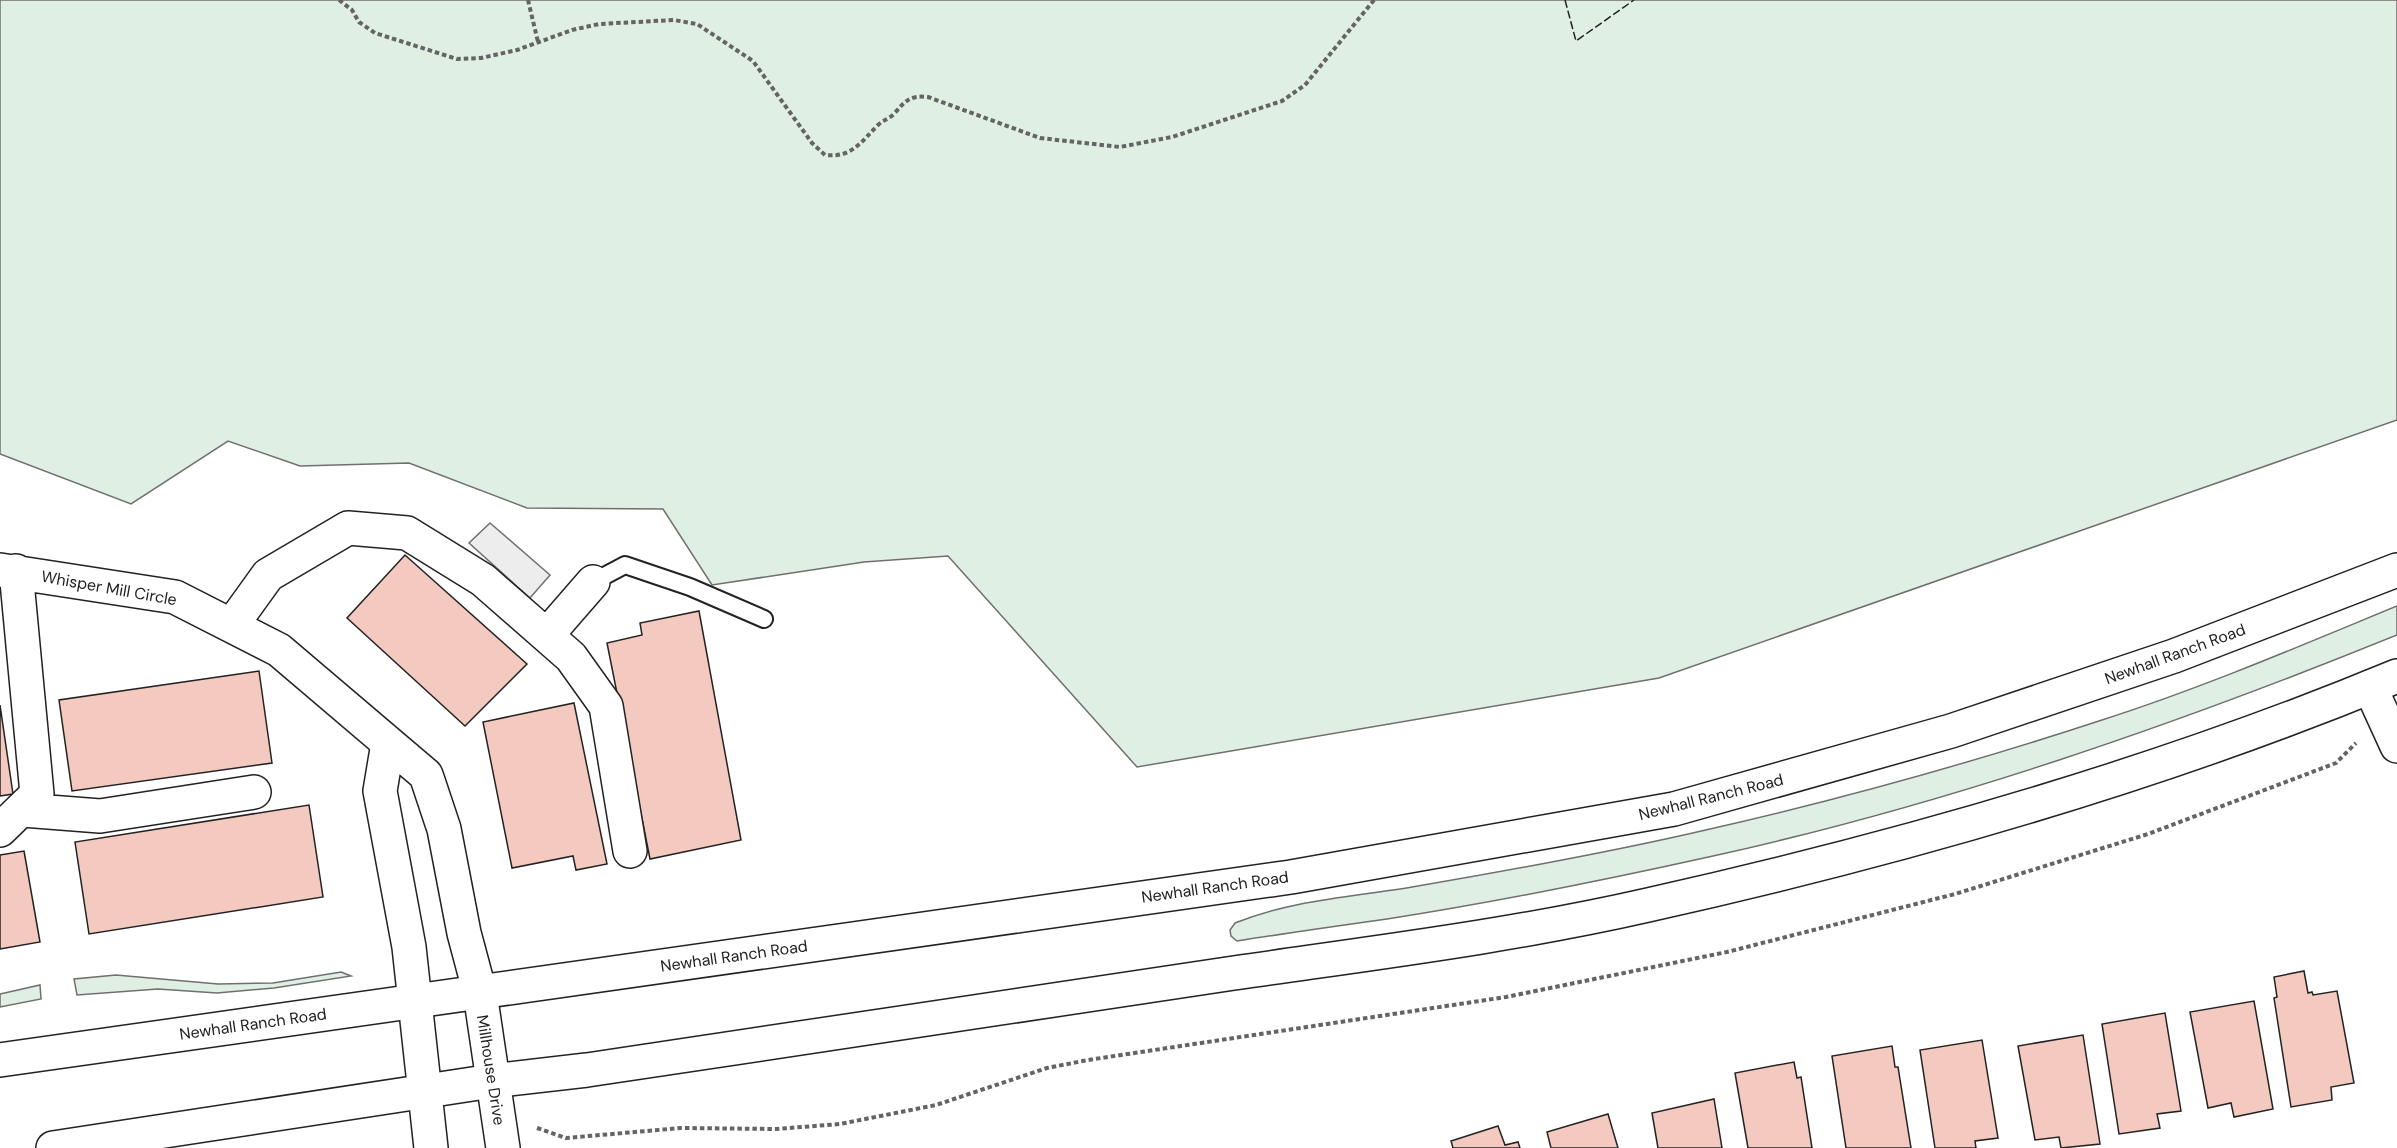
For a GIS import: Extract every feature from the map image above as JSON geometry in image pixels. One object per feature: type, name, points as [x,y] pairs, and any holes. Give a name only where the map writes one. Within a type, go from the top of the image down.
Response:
[{"type":"main road","points":[[232,625],[268,574],[348,528],[407,533],[483,580],[547,635],[571,657],[606,706],[630,851]]},
{"type":"main road","name":"Newhall Ranch Road","points":[[0,1060],[1291,877],[1674,809],[1951,731],[2174,656],[2397,570]]},
{"type":"main road","name":"Whisper Mill Circle","points":[[8,571],[175,597],[279,650],[426,775],[444,829],[464,933],[480,993]]},
{"type":"main road","points":[[8,571],[37,794],[11,820]]},
{"type":"main road","points":[[547,635],[593,582]]},
{"type":"main road","points":[[53,1148],[492,1081],[587,1070],[1415,946],[1645,906],[1890,846],[2066,796],[2383,681],[2392,735]]},
{"type":"main road","points":[[388,743],[380,791],[403,904],[427,1091],[431,1148]]},
{"type":"main road","points":[[11,820],[100,816],[254,792]]},
{"type":"main road","name":"Millhouse Drive","points":[[480,993],[503,1148]]},
{"type":"lane","points":[[593,582],[625,565],[690,587],[764,619]]},
{"type":"path","points":[[339,0],[352,10],[359,22],[375,33],[456,59],[481,58],[599,24],[674,20],[697,24],[753,61],[812,143],[825,155],[841,157],[862,143],[881,122],[892,116],[903,101],[915,96],[928,97],[1040,138],[1120,147],[1172,137],[1282,101],[1305,85],[1374,0]]},
{"type":"path","points":[[528,0],[538,42]]},
{"type":"path","points":[[531,1126],[566,1138],[681,1128],[776,1129],[840,1124],[936,1105],[1047,1068],[1088,1060],[1506,997],[1727,952],[1955,894],[2148,834],[2336,763],[2359,740],[2392,735]]},
{"type":"green space","points":[[0,0],[2397,0],[2397,420],[1659,678],[1137,767],[948,556],[864,562],[712,585],[663,509],[527,508],[409,463],[300,466],[228,441],[131,504],[0,454]]},
{"type":"green space","points":[[2397,606],[2397,635],[2145,731],[2060,760],[1888,812],[1713,856],[1510,898],[1237,941],[1231,936],[1230,930],[1235,923],[1278,909],[1487,874],[1636,845],[1809,805],[1908,779],[2139,708],[2251,666]]},
{"type":"green space","points":[[341,972],[351,976],[274,988],[217,993],[158,989],[77,995],[74,979],[116,975],[218,984],[273,983]]},
{"type":"green space","points":[[40,985],[41,999],[0,1007],[0,994]]},
{"type":"shaded area","points":[[490,523],[550,575],[530,598],[469,543]]},
{"type":"building","points":[[405,555],[527,664],[465,726],[347,618]]},
{"type":"building","points":[[699,611],[741,840],[650,859],[607,643],[642,635],[640,623]]},
{"type":"building","points":[[259,671],[272,763],[72,791],[59,700]]},
{"type":"building","points":[[574,703],[607,864],[576,870],[573,856],[512,868],[483,722]]},
{"type":"building","points":[[0,705],[13,794],[0,796]]},
{"type":"building","points":[[309,805],[323,897],[89,934],[75,842]]},
{"type":"building","points":[[24,851],[40,942],[0,949],[0,855]]},
{"type":"building","points":[[2304,971],[2308,993],[2312,992],[2313,995],[2337,991],[2354,1083],[2331,1087],[2332,1100],[2291,1107],[2274,998],[2277,997],[2274,977]]},
{"type":"building","points":[[2254,1001],[2273,1109],[2234,1117],[2231,1103],[2208,1108],[2190,1012]]},
{"type":"building","points":[[2165,1013],[2181,1111],[2157,1114],[2160,1128],[2119,1134],[2102,1024]]},
{"type":"building","points":[[2083,1035],[2100,1144],[2061,1148],[2059,1137],[2035,1140],[2018,1046]]},
{"type":"building","points":[[1982,1040],[1998,1138],[1975,1141],[1976,1148],[1935,1148],[1920,1050]]},
{"type":"building","points":[[1892,1046],[1895,1067],[1898,1067],[1911,1148],[1846,1148],[1832,1056]]},
{"type":"building","points":[[1794,1062],[1797,1078],[1801,1077],[1812,1148],[1748,1148],[1735,1073]]},
{"type":"building","points":[[1714,1099],[1722,1148],[1658,1148],[1652,1113]]},
{"type":"building","points":[[1608,1114],[1618,1148],[1551,1148],[1547,1132]]},
{"type":"building","points":[[1498,1126],[1505,1145],[1518,1142],[1520,1148],[1453,1148],[1451,1141]]},
{"type":"fence","points":[[1565,0],[1576,41],[1634,0]]}]
